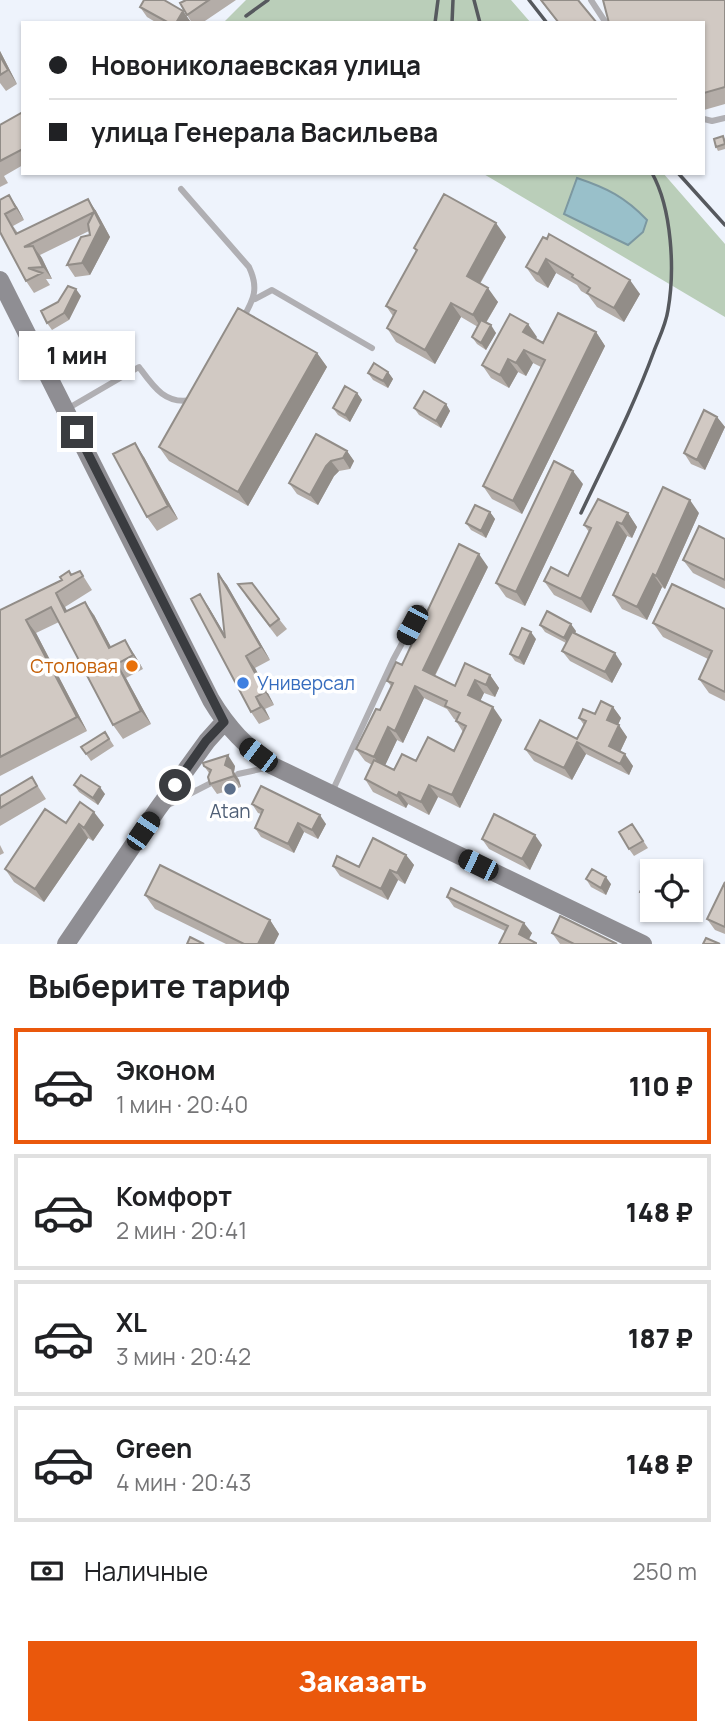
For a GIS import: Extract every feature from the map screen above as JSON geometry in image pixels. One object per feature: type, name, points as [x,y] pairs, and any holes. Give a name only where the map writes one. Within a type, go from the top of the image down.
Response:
[{"type":"main road","points":[[0,280],[224,722],[243,744],[273,766],[643,944]]},
{"type":"main road","points":[[66,944],[206,741],[224,722]]},
{"type":"lane","points":[[592,0],[605,21]]},
{"type":"lane","points":[[705,119],[712,121],[725,118]]},
{"type":"lane","points":[[181,189],[249,267],[256,281],[255,299],[242,321]]},
{"type":"lane","points":[[255,299],[272,290],[372,348]]},
{"type":"lane","points":[[66,410],[139,367],[155,389],[169,399],[181,402],[197,399]]},
{"type":"lane","points":[[331,794],[393,660],[421,608]]},
{"type":"lane","points":[[238,775],[273,766]]},
{"type":"lane","points":[[157,810],[213,782]]},
{"type":"green space","points":[[246,0],[511,0],[529,21],[225,21]]},
{"type":"green space","points":[[485,175],[665,175],[725,244],[725,317]]},
{"type":"water","points":[[577,178],[607,190],[631,205],[647,220],[643,232],[628,245],[564,214]]},
{"type":"building","points":[[144,0],[164,0],[183,11],[177,21],[165,21],[140,7]]},
{"type":"building","points":[[186,0],[209,0],[187,15],[180,3]]},
{"type":"building","points":[[541,0],[578,0],[595,21],[557,21]]},
{"type":"building","points":[[603,0],[725,0],[725,87],[705,93],[705,21],[608,21]]},
{"type":"building","points":[[0,56],[8,70],[0,75]]},
{"type":"building","points":[[21,113],[21,150],[0,161],[0,125]]},
{"type":"building","points":[[723,136],[725,144],[716,147],[714,139]]},
{"type":"building","points":[[444,194],[496,223],[467,276],[488,288],[473,315],[451,303],[425,350],[387,328],[396,311],[386,306]]},
{"type":"building","points":[[9,195],[16,208],[5,214],[16,234],[88,199],[101,225],[82,263],[67,265],[81,237],[90,235],[88,224],[94,212],[24,247],[33,246],[43,267],[28,268],[42,273],[26,281],[0,232],[0,200]]},
{"type":"building","points":[[549,234],[630,280],[614,308],[587,293],[590,288],[546,259],[538,274],[526,267],[543,237],[547,239]]},
{"type":"building","points":[[68,286],[76,289],[64,313],[47,323],[41,311],[58,302]]},
{"type":"building","points":[[238,308],[317,353],[238,492],[159,447]]},
{"type":"building","points":[[558,313],[596,332],[513,501],[483,486],[545,360],[524,350],[516,363],[508,359],[500,375],[482,365],[510,314],[528,324],[523,332],[543,343]]},
{"type":"building","points":[[481,320],[491,325],[481,343],[472,337]]},
{"type":"building","points":[[374,363],[388,372],[383,381],[368,373]]},
{"type":"building","points":[[345,386],[357,393],[345,415],[333,408]]},
{"type":"building","points":[[424,391],[446,404],[436,421],[414,408]]},
{"type":"building","points":[[704,410],[717,417],[697,460],[684,453]]},
{"type":"building","points":[[316,434],[347,451],[343,458],[331,461],[326,466],[310,495],[289,483]]},
{"type":"building","points":[[135,443],[168,506],[147,517],[113,454]]},
{"type":"building","points":[[554,461],[573,471],[516,592],[496,583]]},
{"type":"building","points":[[663,487],[690,500],[656,576],[653,574],[637,607],[613,595]]},
{"type":"building","points":[[598,499],[628,513],[622,524],[617,522],[581,599],[544,581],[551,567],[568,576],[591,528],[584,525]]},
{"type":"building","points":[[475,505],[490,512],[481,531],[466,523]]},
{"type":"building","points":[[699,526],[725,539],[725,580],[683,560]]},
{"type":"building","points":[[459,544],[479,554],[423,670],[455,686],[465,663],[490,675],[486,685],[475,680],[468,695],[493,707],[452,795],[429,785],[421,802],[399,792],[397,796],[365,779],[374,760],[394,770],[402,754],[416,761],[428,737],[454,751],[466,726],[456,721],[460,713],[445,706],[447,701],[415,686],[395,731],[388,727],[374,757],[356,749],[376,709],[380,710],[393,683],[387,681],[396,662],[402,665]]},
{"type":"building","points":[[69,571],[71,575],[80,571],[83,576],[56,593],[65,612],[85,602],[109,648],[125,640],[133,655],[117,664],[141,711],[113,725],[51,607],[26,620],[77,717],[0,757],[0,610],[62,580],[60,577]]},
{"type":"building","points":[[218,573],[261,647],[246,656],[265,692],[256,697],[261,707],[251,712],[191,599],[200,594],[225,638]]},
{"type":"building","points":[[252,583],[279,619],[270,626],[238,584]]},
{"type":"building","points":[[672,584],[725,609],[725,692],[699,679],[712,651],[653,623]]},
{"type":"building","points":[[547,611],[571,624],[564,638],[540,625]]},
{"type":"building","points":[[522,628],[531,632],[519,658],[510,654]]},
{"type":"building","points":[[572,632],[615,653],[605,672],[562,651]]},
{"type":"building","points":[[601,701],[613,707],[607,720],[619,725],[609,746],[625,754],[620,764],[577,742],[564,768],[525,749],[540,720],[577,739],[586,721],[579,718],[583,709],[595,714]]},
{"type":"building","points":[[105,732],[109,739],[86,754],[81,747]]},
{"type":"building","points":[[228,755],[225,765],[232,769],[234,776],[210,784],[208,777],[211,770],[203,763]]},
{"type":"building","points":[[81,775],[100,787],[93,798],[74,785]]},
{"type":"building","points":[[32,777],[37,786],[0,808],[0,796]]},
{"type":"building","points":[[261,786],[320,815],[312,830],[298,823],[288,844],[255,828],[263,810],[252,804]]},
{"type":"building","points":[[80,802],[94,812],[84,828],[79,824],[35,889],[5,869],[45,809],[66,823]]},
{"type":"building","points":[[494,814],[535,835],[522,859],[482,839]]},
{"type":"building","points":[[632,824],[643,841],[629,849],[619,832]]},
{"type":"building","points":[[373,838],[406,855],[397,873],[390,870],[381,889],[333,866],[337,856],[359,867]]},
{"type":"building","points":[[160,865],[270,920],[258,944],[244,944],[145,895]]},
{"type":"building","points":[[592,869],[606,877],[601,888],[586,879]]},
{"type":"building","points":[[725,882],[725,927],[707,919]]},
{"type":"building","points":[[451,888],[524,923],[519,934],[536,944],[499,944],[508,926],[447,897]]},
{"type":"building","points":[[560,916],[617,944],[574,944],[552,933]]},
{"type":"building","points":[[190,937],[204,944],[187,944]]},
{"type":"building","points":[[706,938],[720,944],[703,944]]},
{"type":"railway","points":[[246,16],[268,0]]},
{"type":"railway","points":[[435,21],[438,0]]},
{"type":"railway","points":[[452,21],[453,0]]},
{"type":"railway","points":[[474,0],[479,21]]},
{"type":"railway","points":[[529,0],[545,21]]},
{"type":"railway","points":[[581,513],[638,392],[667,315],[671,277],[670,240],[664,204],[653,175]]},
{"type":"railway","points":[[680,175],[725,225]]},
{"type":"place","name":"Столовая","points":[[132,666]]},
{"type":"place","name":"Универсал","points":[[243,683]]},
{"type":"place","name":"Atan","points":[[230,789]]},
{"type":"route","points":[[77,432],[224,722],[206,741],[175,785]]}]
